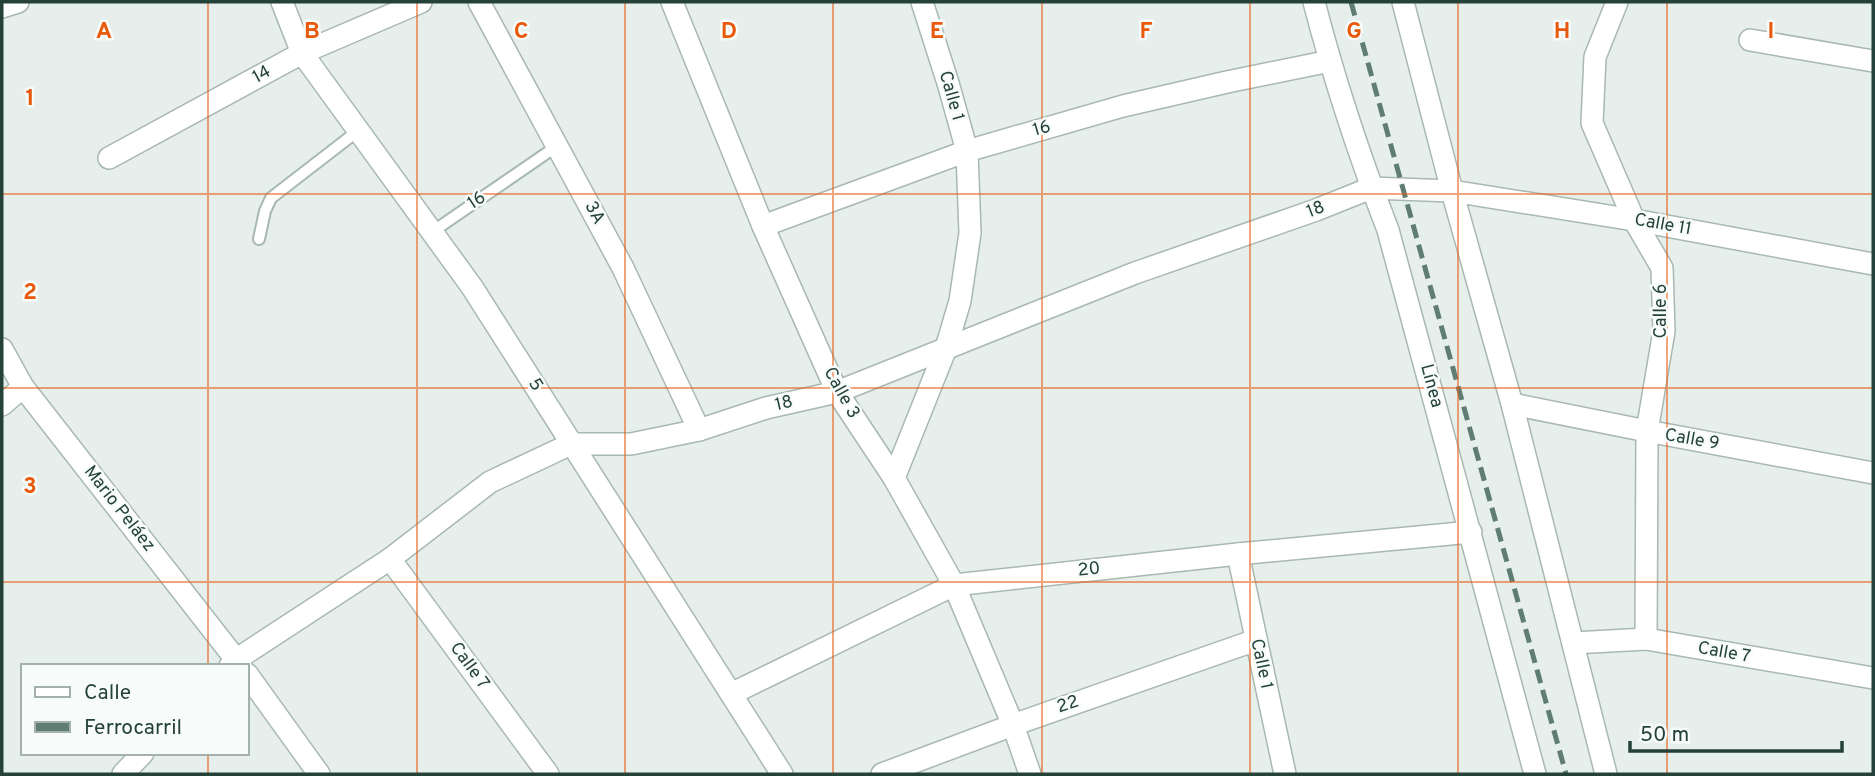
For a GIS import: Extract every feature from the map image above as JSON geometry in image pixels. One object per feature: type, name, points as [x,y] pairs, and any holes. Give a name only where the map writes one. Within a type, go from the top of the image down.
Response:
[{"type":"street","points":[[2,8],[18,2]]},
{"type":"street","name":"5","points":[[282,2],[302,53],[472,287],[782,774]]},
{"type":"street","name":"14","points":[[109,158],[302,53],[421,2]]},
{"type":"street","name":"3A","points":[[479,2],[623,268],[699,430]]},
{"type":"street","name":"Calle 3","points":[[672,2],[763,226],[837,391],[894,478],[954,585],[1013,725],[1030,774]]},
{"type":"street","name":"Calle 1","points":[[894,478],[946,348],[960,301],[970,233],[967,151],[922,2]]},
{"type":"street","name":"Línea","points":[[1314,2],[1371,188],[1388,230],[1535,774]]},
{"type":"street","points":[[1403,2],[1452,191],[1512,404],[1606,774]]},
{"type":"street","name":"Calle 6","points":[[1616,2],[1595,57],[1592,122],[1634,220],[1661,268],[1664,331],[1647,432],[1646,639]]},
{"type":"street","points":[[1750,40],[1873,61]]},
{"type":"street","name":"16","points":[[763,226],[967,151],[1123,106],[1330,61]]},
{"type":"street","name":"Calle 11","points":[[1371,188],[1452,191],[1634,220],[1873,264]]},
{"type":"street","name":"18","points":[[242,664],[390,559],[489,482],[571,444],[632,444],[699,430],[766,408],[837,391],[1135,273],[1371,188]]},
{"type":"street","name":"Mario Peláez","points":[[2,349],[23,387],[237,664]]},
{"type":"street","points":[[2,405],[23,387]]},
{"type":"street","name":"Calle 9","points":[[1512,404],[1647,432],[1873,473]]},
{"type":"street","name":"20","points":[[731,694],[954,585],[1471,532]]},
{"type":"street","name":"Calle 1","points":[[1238,554],[1285,774]]},
{"type":"street","name":"Calle 7","points":[[390,559],[548,774]]},
{"type":"street","name":"Calle 7","points":[[1573,643],[1646,639],[1873,678]]},
{"type":"street","name":"22","points":[[881,774],[1256,640]]},
{"type":"street","name":"Mario Peláez","points":[[248,678],[318,774]]},
{"type":"street","points":[[123,774],[142,755]]},
{"type":"lane","points":[[259,239],[265,211],[271,198],[359,130]]},
{"type":"lane","name":"16","points":[[432,232],[557,146]]},
{"type":"railway","points":[[1351,2],[1566,774]]}]
